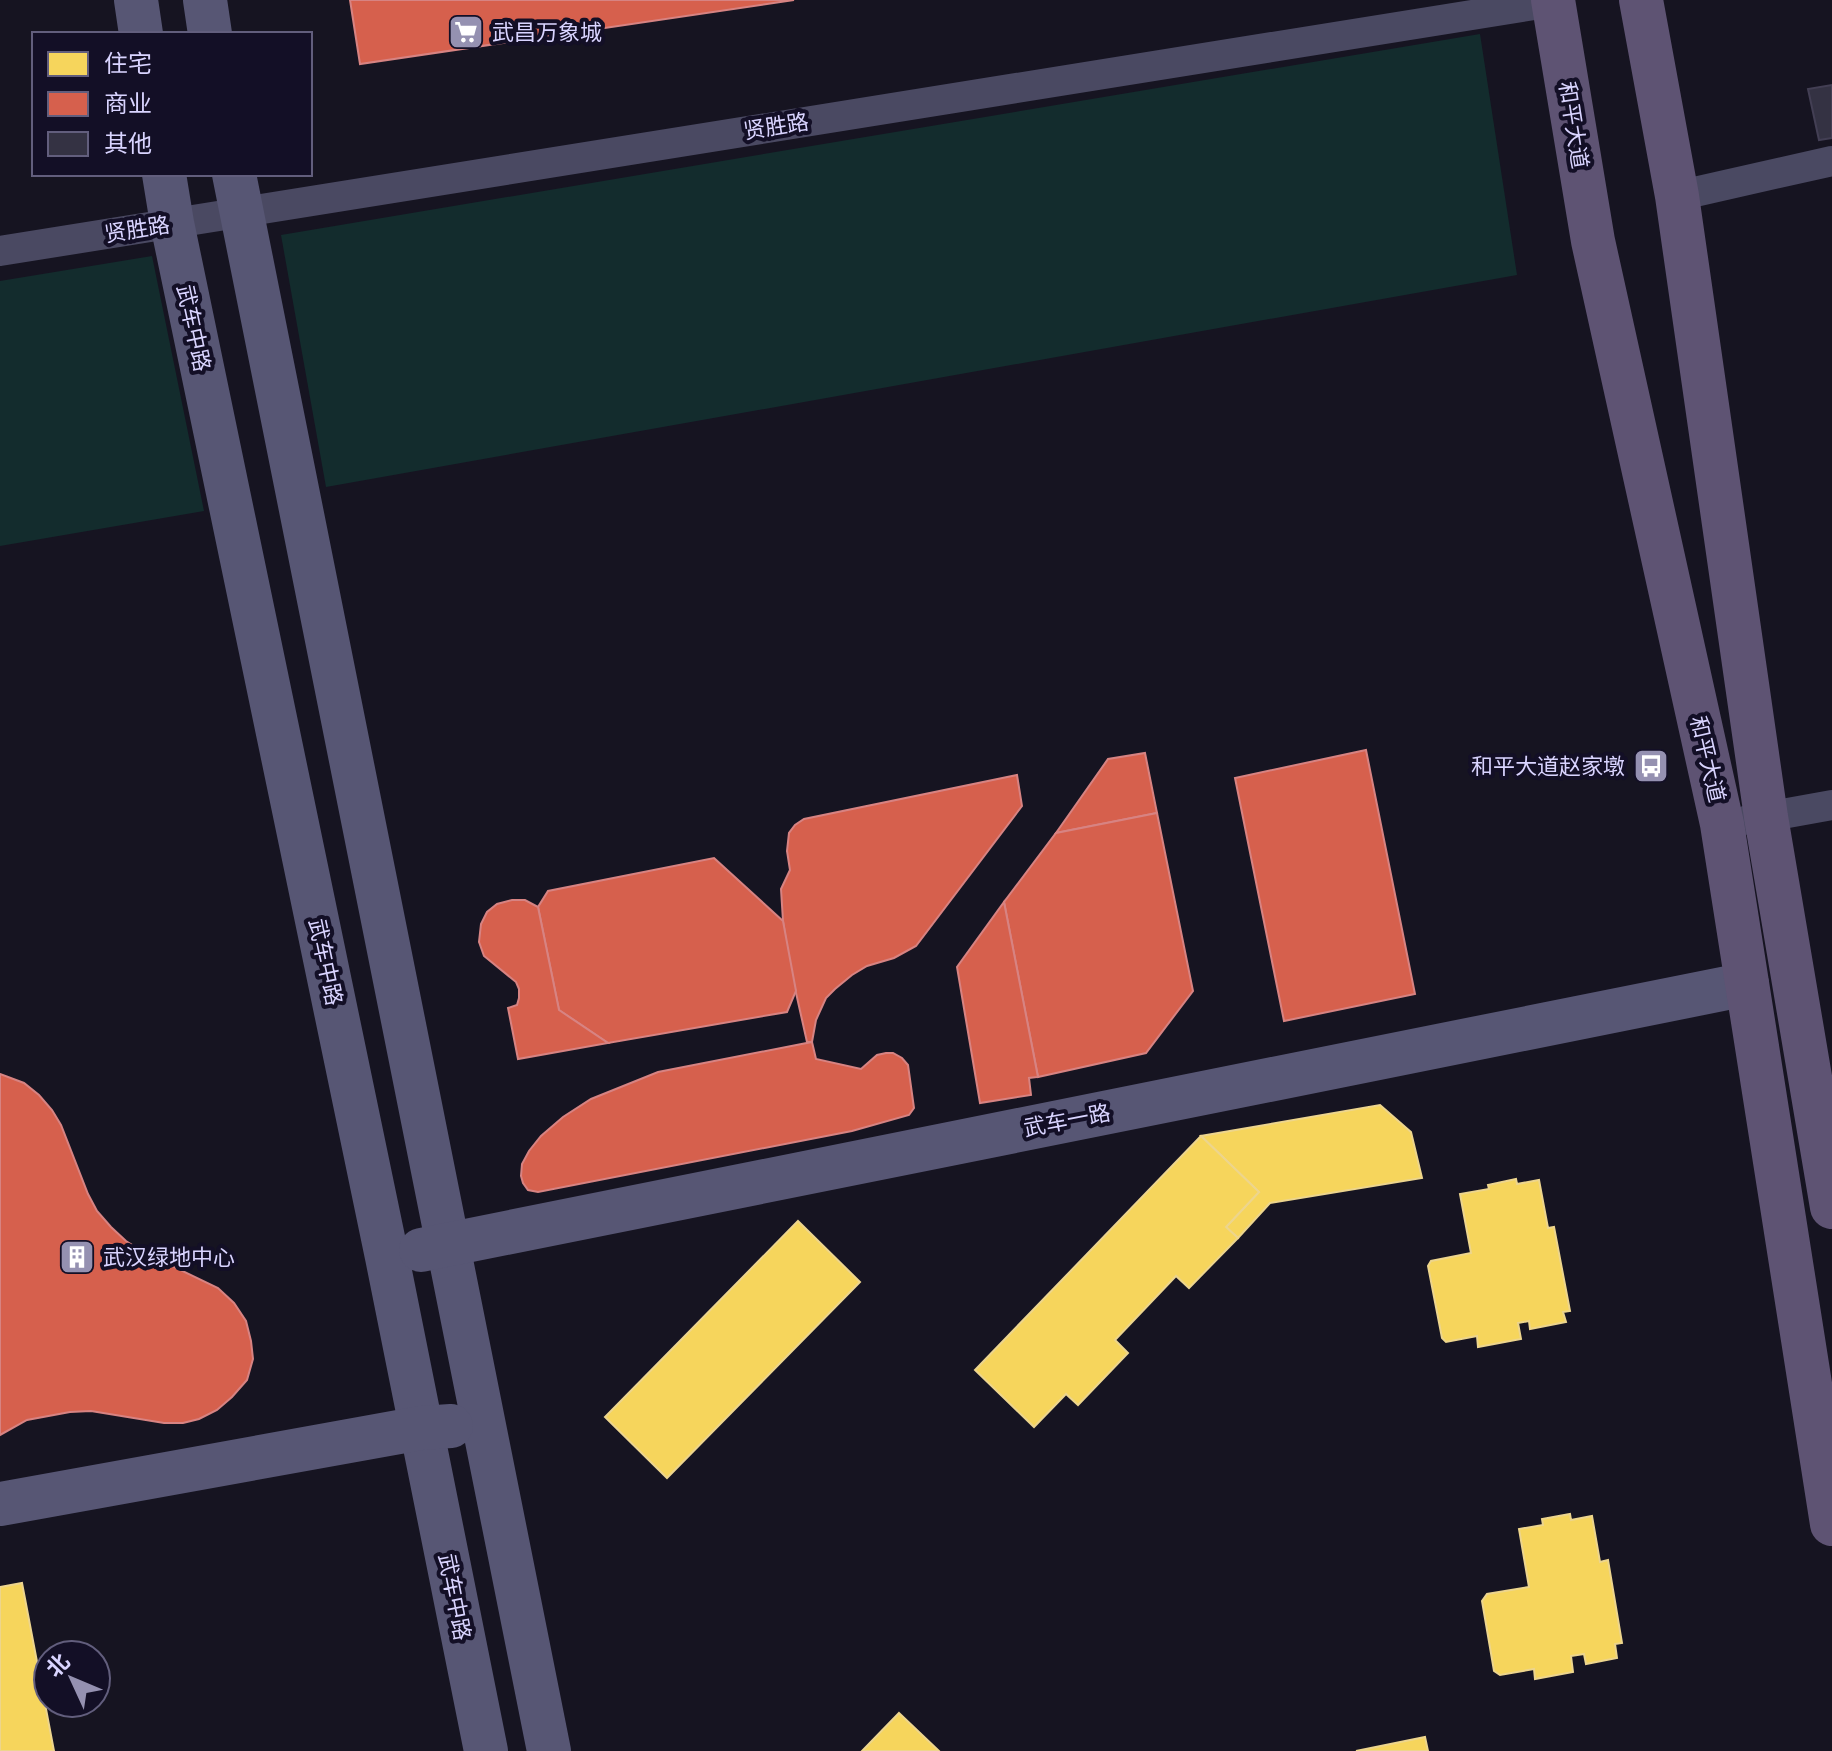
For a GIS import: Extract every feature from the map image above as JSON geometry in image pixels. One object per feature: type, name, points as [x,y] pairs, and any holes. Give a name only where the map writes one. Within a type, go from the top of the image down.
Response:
[{"type":"main road","name":"和平大道","points":[[1641,0],[1677,196],[1766,817],[1832,1207]]},
{"type":"main road","name":"和平大道","points":[[1553,1],[1593,241],[1722,824],[1832,1524]]},
{"type":"street","points":[[136,0],[141,32]]},
{"type":"street","points":[[205,0],[210,32]]},
{"type":"street","name":"贤胜路","points":[[0,251],[172,223],[238,193],[1553,1]]},
{"type":"street","points":[[1677,196],[1832,161]]},
{"type":"street","name":"武车中路","points":[[164,176],[486,1751]]},
{"type":"street","points":[[238,193],[549,1751]]},
{"type":"street","points":[[1722,824],[1832,805]]},
{"type":"street","name":"武车一路","points":[[387,1257],[1747,984]]},
{"type":"street","points":[[0,1504],[421,1428],[483,1423]]},
{"type":"green space","points":[[1480,34],[1517,275],[326,487],[281,235]]},
{"type":"green space","points":[[152,256],[204,511],[0,546],[0,281]]},
{"type":"building: 住宅","points":[[1380,1105],[1411,1132],[1422,1178],[1270,1203],[1238,1238],[1226,1227],[1259,1192],[1201,1136]]},
{"type":"building: 住宅","points":[[1201,1136],[1259,1192],[1226,1227],[1238,1238],[1189,1288],[1176,1276],[1115,1340],[1128,1353],[1078,1405],[1066,1394],[1034,1427],[975,1370]]},
{"type":"building: 住宅","points":[[1516,1179],[1517,1184],[1539,1180],[1548,1228],[1554,1227],[1570,1311],[1563,1312],[1566,1322],[1530,1329],[1529,1321],[1518,1323],[1521,1339],[1478,1347],[1477,1336],[1446,1342],[1442,1338],[1428,1266],[1431,1261],[1471,1253],[1460,1194],[1489,1189],[1488,1185]]},
{"type":"building: 住宅","points":[[798,1221],[860,1282],[667,1478],[605,1417]]},
{"type":"building: 住宅","points":[[1570,1514],[1571,1520],[1592,1516],[1600,1562],[1608,1560],[1622,1643],[1615,1644],[1617,1658],[1586,1664],[1584,1654],[1571,1656],[1573,1672],[1535,1679],[1534,1669],[1500,1675],[1494,1671],[1482,1601],[1487,1594],[1529,1587],[1519,1529],[1543,1525],[1542,1519]]},
{"type":"building: 住宅","points":[[22,1583],[33,1639],[32,1719],[48,1719],[54,1751],[0,1751],[0,1587]]},
{"type":"building: 住宅","points":[[899,1713],[939,1751],[862,1751]]},
{"type":"building: 住宅","points":[[1425,1737],[1428,1751],[1356,1751]]},
{"type":"building: 商业","name":"武昌万象城","points":[[350,0],[794,0],[360,64]]},
{"type":"building: 商业","points":[[1366,750],[1415,994],[1284,1021],[1235,778]]},
{"type":"building: 商业","points":[[1145,753],[1157,813],[1056,833],[1108,759]]},
{"type":"building: 商业","points":[[1017,775],[1022,806],[916,946],[894,958],[867,966],[835,989],[826,998],[816,1020],[812,1042],[807,1042],[790,966],[781,889],[790,870],[787,851],[789,833],[795,825],[804,819]]},
{"type":"building: 商业","points":[[1157,813],[1193,991],[1146,1053],[1038,1077],[1004,902],[1056,833]]},
{"type":"building: 商业","points":[[714,858],[783,921],[796,991],[787,1012],[608,1043],[559,1010],[538,907],[548,891]]},
{"type":"building: 商业","points":[[525,900],[538,907],[559,1010],[608,1043],[518,1059],[508,1008],[517,1005],[519,989],[516,982],[484,956],[479,942],[481,924],[487,912],[497,904]]},
{"type":"building: 商业","points":[[1004,902],[1038,1077],[1029,1078],[1031,1095],[980,1103],[957,967]]},
{"type":"building: 商业","points":[[812,1042],[816,1059],[861,1069],[877,1055],[893,1053],[902,1058],[908,1065],[914,1108],[909,1115],[852,1131],[538,1192],[528,1190],[523,1183],[522,1164],[541,1136],[591,1099],[658,1072]]},
{"type":"building: 商业","name":"武汉绿地中心","points":[[0,1074],[24,1083],[52,1110],[88,1194],[111,1227],[145,1253],[218,1288],[234,1303],[246,1321],[253,1359],[247,1380],[217,1410],[183,1423],[164,1423],[91,1411],[70,1412],[27,1420],[0,1435]]},
{"type":"building: 其他","points":[[1832,85],[1832,138],[1819,140],[1808,89]]},
{"type":"place","name":"武昌万象城","points":[[466,32]]},
{"type":"place","name":"和平大道赵家墩","points":[[1651,766]]},
{"type":"place","name":"武汉绿地中心","points":[[77,1257]]}]
